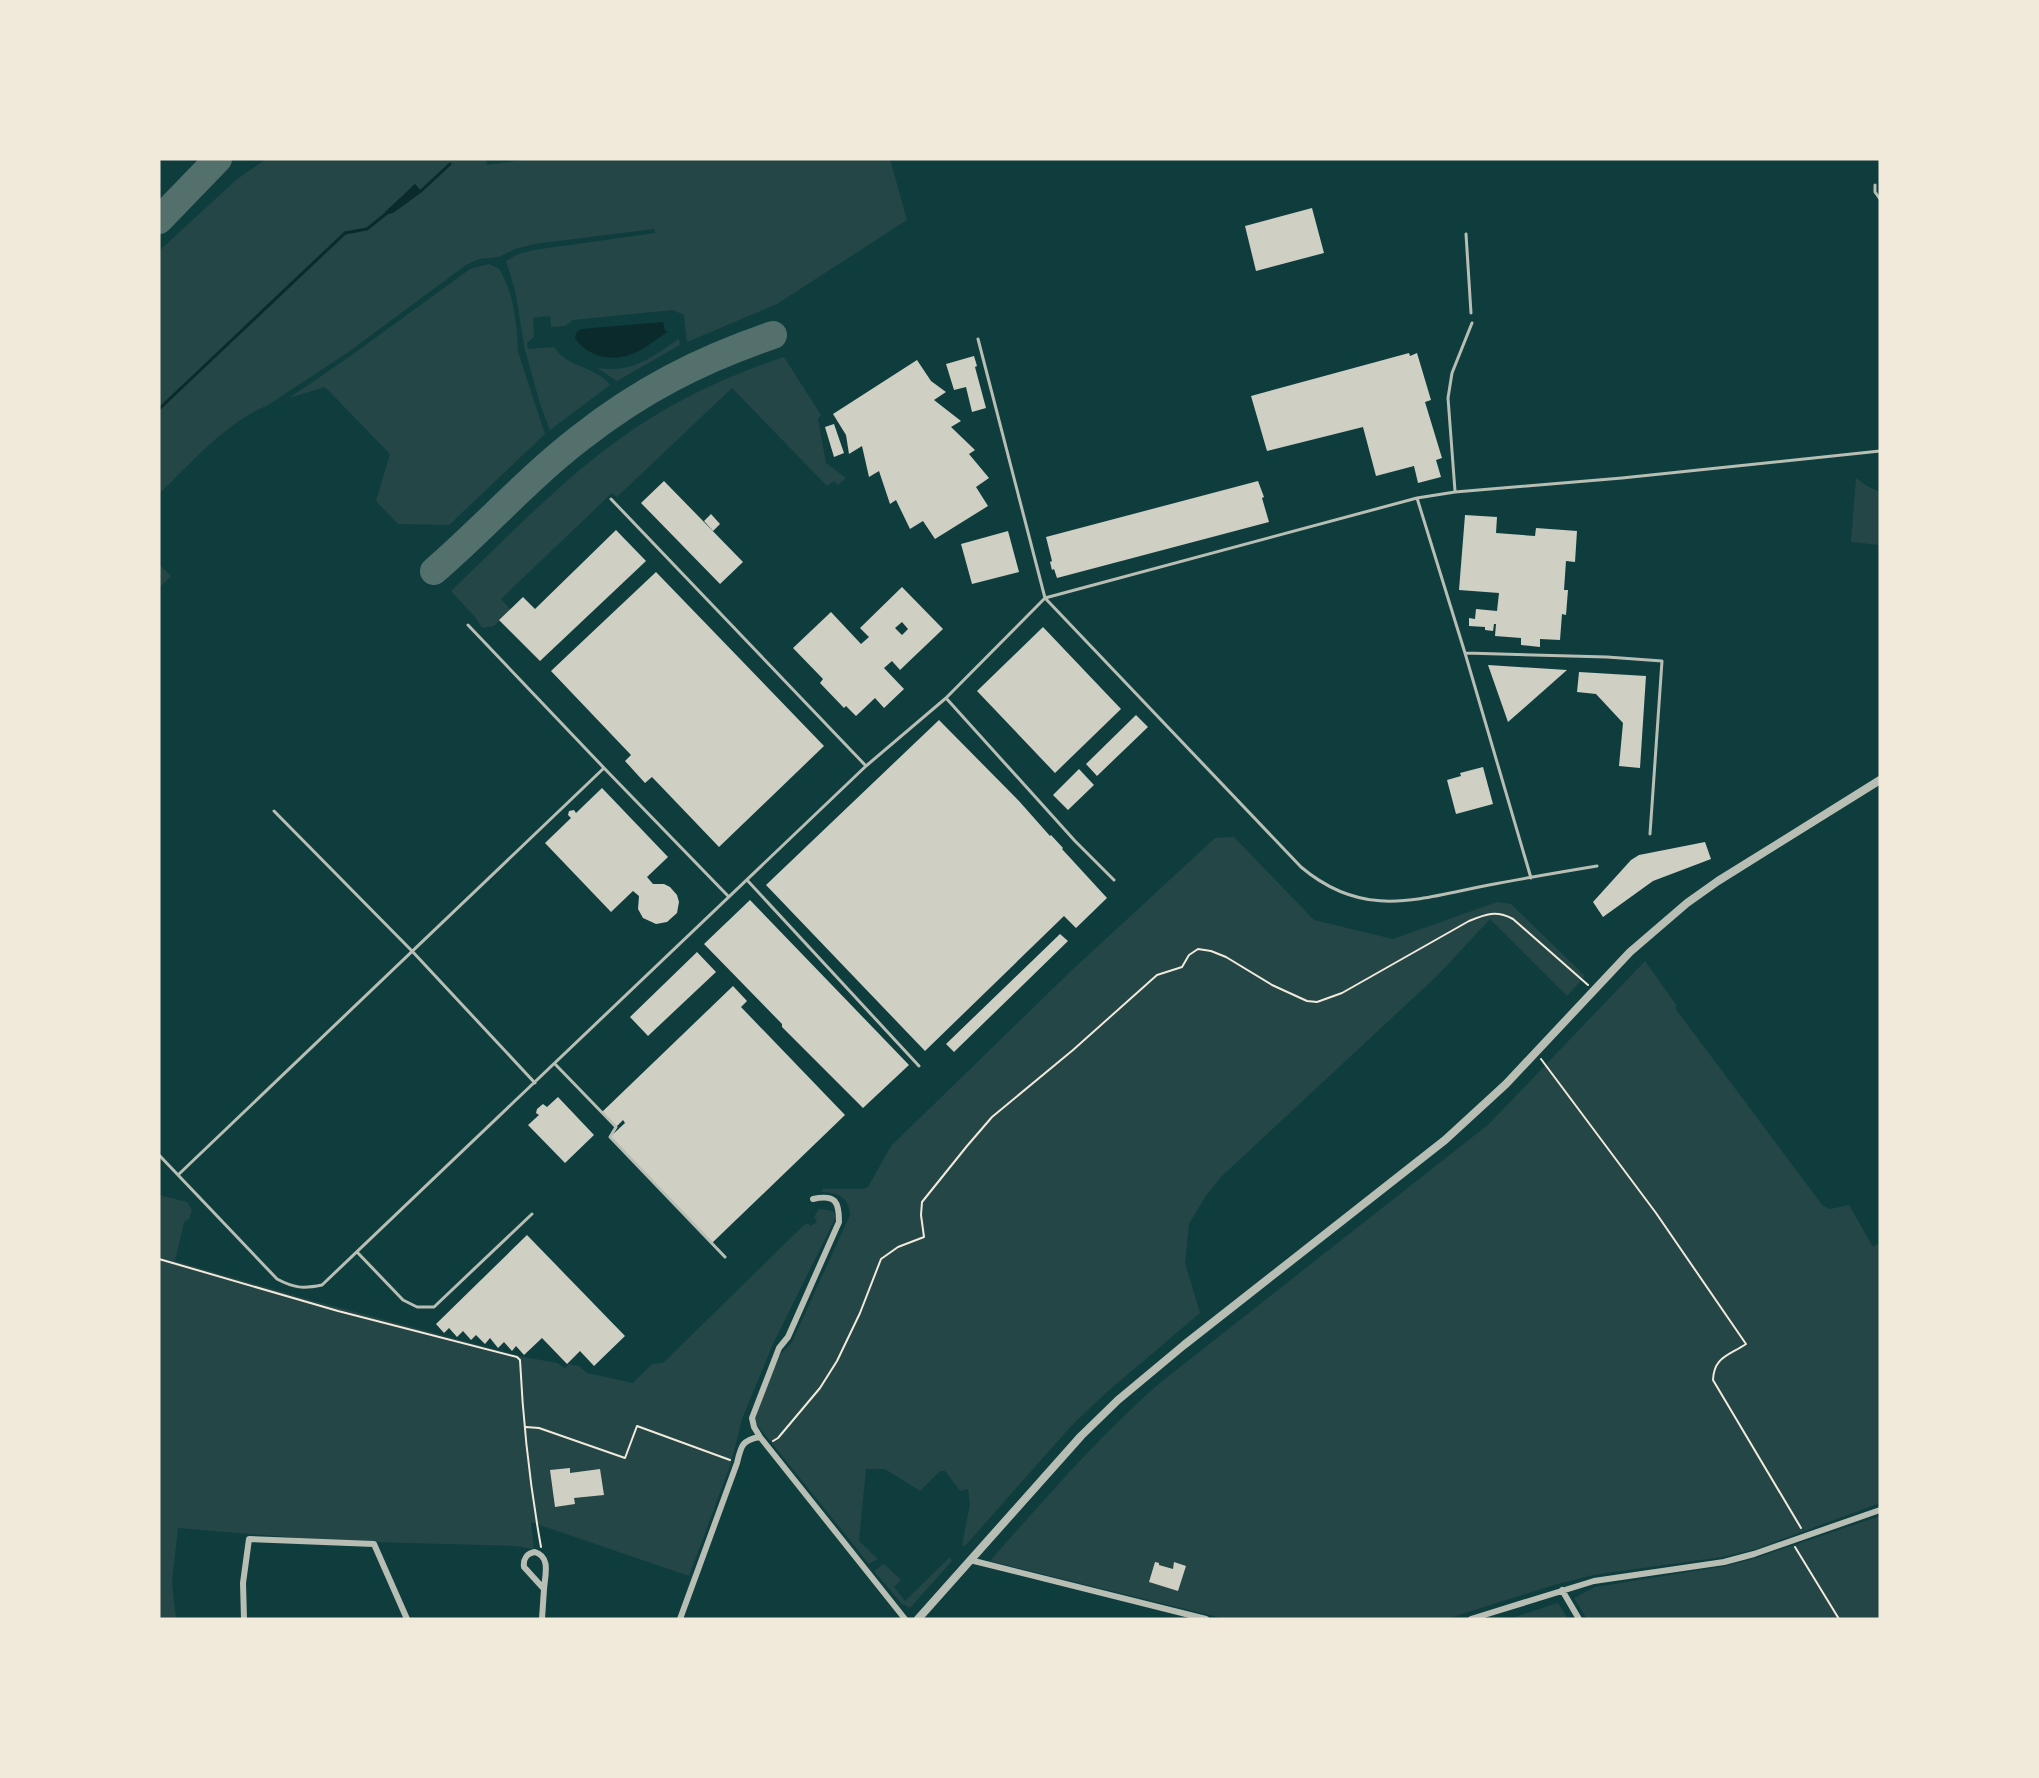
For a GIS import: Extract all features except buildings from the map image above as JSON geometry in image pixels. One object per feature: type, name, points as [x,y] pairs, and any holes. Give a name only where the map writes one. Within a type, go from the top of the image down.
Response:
[{"type":"street","points":[[919,1619],[1081,1436],[1118,1400],[1184,1345],[1445,1140],[1478,1111],[1630,952],[1687,903],[1718,881],[1880,780]]},
{"type":"street","points":[[813,1199],[829,1198],[836,1201],[839,1206],[839,1222],[788,1337],[779,1348],[752,1418],[760,1437],[905,1619]]},
{"type":"street","points":[[680,1619],[741,1447],[749,1439],[760,1437]]},
{"type":"street","points":[[1472,1619],[1594,1581],[1724,1562],[1880,1510]]},
{"type":"street","points":[[244,1619],[243,1583],[249,1539],[374,1544],[407,1619]]},
{"type":"street","points":[[542,1619],[546,1564],[543,1556],[538,1553],[529,1554],[525,1558],[526,1570],[544,1589]]},
{"type":"street","points":[[970,1560],[1206,1619]]},
{"type":"street","points":[[1562,1590],[1580,1619]]},
{"type":"lane","points":[[1875,185],[1875,192],[1880,199]]},
{"type":"lane","points":[[1466,234],[1471,313]]},
{"type":"lane","points":[[1455,492],[1448,398],[1452,374],[1472,323]]},
{"type":"lane","points":[[978,339],[1046,598],[1301,867],[1328,886],[1350,895],[1394,902],[1425,899],[1487,885],[1597,866]]},
{"type":"lane","points":[[159,1155],[277,1279],[289,1286],[306,1289],[322,1285],[866,766],[946,698],[1046,598],[1417,498],[1455,492],[1880,451]]},
{"type":"lane","points":[[1417,498],[1531,878]]},
{"type":"lane","points":[[610,499],[866,766]]},
{"type":"lane","points":[[468,625],[729,897]]},
{"type":"lane","points":[[1465,653],[1662,661],[1650,834]]},
{"type":"lane","points":[[946,698],[1075,842],[1114,880]]},
{"type":"lane","points":[[178,1176],[604,768]]},
{"type":"lane","points":[[274,811],[412,951],[535,1083]]},
{"type":"lane","points":[[747,880],[919,1066]]},
{"type":"lane","points":[[555,1064],[616,1127],[610,1137],[725,1257]]},
{"type":"lane","points":[[357,1252],[403,1300],[417,1307],[434,1307],[532,1214]]},
{"type":"path","points":[[775,1440],[820,1388],[837,1361],[860,1313],[881,1259],[898,1247],[924,1237],[922,1202],[967,1146],[992,1117],[1073,1050],[1157,975],[1182,967],[1189,955],[1198,949],[1226,957],[1272,985],[1306,1001],[1317,1002],[1342,993],[1469,921],[1490,913],[1502,913],[1513,919],[1594,991]]},
{"type":"path","points":[[1535,1052],[1656,1213],[1746,1344],[1716,1362],[1713,1380],[1806,1536]]},
{"type":"path","points":[[159,1259],[327,1308],[518,1357],[533,1496],[543,1556]]},
{"type":"path","points":[[526,1427],[539,1428],[626,1458],[637,1426],[737,1463]]},
{"type":"path","points":[[1791,1541],[1839,1619]]},
{"type":"shaded area","points":[[266,159],[486,159],[487,165],[530,159],[890,159],[907,220],[777,304],[687,342],[684,315],[673,310],[573,320],[565,326],[551,327],[550,316],[533,318],[534,337],[527,343],[528,349],[554,347],[566,359],[597,374],[610,385],[550,430],[525,350],[515,290],[506,261],[518,254],[534,250],[655,233],[654,229],[534,244],[515,249],[499,257],[479,259],[466,265],[347,353],[268,405],[237,422],[210,444],[159,494],[159,251],[236,180]],"holes":[[[414,184],[421,192],[393,213]]]},
{"type":"shaded area","points":[[415,184],[422,192],[393,213],[385,212]]},
{"type":"shaded area","points":[[489,264],[499,269],[508,288],[516,320],[518,352],[545,434],[449,525],[398,524],[376,501],[390,454],[325,387],[289,398],[470,269]]},
{"type":"shaded area","points":[[663,322],[665,331],[669,331],[639,351],[621,357],[613,358],[591,353],[575,338],[576,333],[581,329]]},
{"type":"shaded area","points":[[679,339],[680,345],[617,381],[597,368],[632,366],[650,358]]},
{"type":"shaded area","points":[[784,357],[821,415],[818,419],[826,463],[846,478],[838,485],[834,481],[827,486],[732,388],[617,497],[612,493],[501,599],[511,610],[494,626],[482,628],[476,618],[451,591],[554,492],[621,438],[659,413],[700,391]]},
{"type":"shaded area","points":[[1856,478],[1880,492],[1880,545],[1851,542]]},
{"type":"shaded area","points":[[159,564],[171,576],[159,588]]},
{"type":"shaded area","points":[[1234,837],[1314,920],[1393,939],[1497,902],[1511,904],[1585,976],[1567,996],[1490,919],[1438,975],[1222,1176],[1205,1197],[1189,1224],[1185,1263],[1200,1313],[1108,1391],[1072,1425],[964,1547],[962,1545],[970,1504],[968,1489],[960,1491],[945,1471],[940,1471],[920,1491],[885,1469],[866,1469],[859,1541],[878,1559],[869,1564],[754,1421],[778,1357],[792,1342],[850,1215],[848,1204],[842,1197],[822,1192],[822,1189],[868,1187],[891,1146],[1070,972],[1215,838]]},
{"type":"shaded area","points":[[1645,961],[1677,1006],[1675,1008],[1823,1206],[1830,1209],[1849,1205],[1873,1247],[1880,1243],[1880,1503],[1756,1549],[1722,1557],[1593,1575],[1446,1619],[1226,1619],[990,1561],[1073,1468],[1138,1403],[1161,1382],[1489,1124]]},
{"type":"shaded area","points":[[159,1195],[187,1202],[192,1210],[189,1219],[184,1222],[175,1261],[303,1298],[524,1357],[557,1363],[565,1368],[569,1364],[579,1366],[587,1373],[633,1383],[652,1364],[663,1363],[804,1225],[808,1223],[810,1226],[817,1222],[814,1217],[819,1209],[833,1211],[836,1217],[773,1344],[742,1419],[731,1463],[689,1576],[531,1522],[534,1549],[515,1546],[336,1541],[178,1528],[172,1582],[176,1619],[159,1619]]},
{"type":"shaded area","points":[[1880,1516],[1880,1619],[1587,1619],[1574,1598],[1595,1587],[1726,1566],[1756,1558]]},
{"type":"shaded area","points":[[950,1557],[952,1561],[910,1608],[902,1604],[874,1571],[884,1564],[901,1580],[894,1587],[905,1601]]},
{"type":"shaded area","points":[[1558,1603],[1568,1619],[1509,1619]]},
{"type":"waterway","points":[[421,191],[450,164]]},
{"type":"waterway","points":[[159,409],[345,233],[367,229],[387,213]]},
{"type":"taxiway","points":[[159,220],[218,159]]},
{"type":"taxiway","points":[[434,571],[561,453],[603,421],[672,378],[721,355],[773,335]]}]
